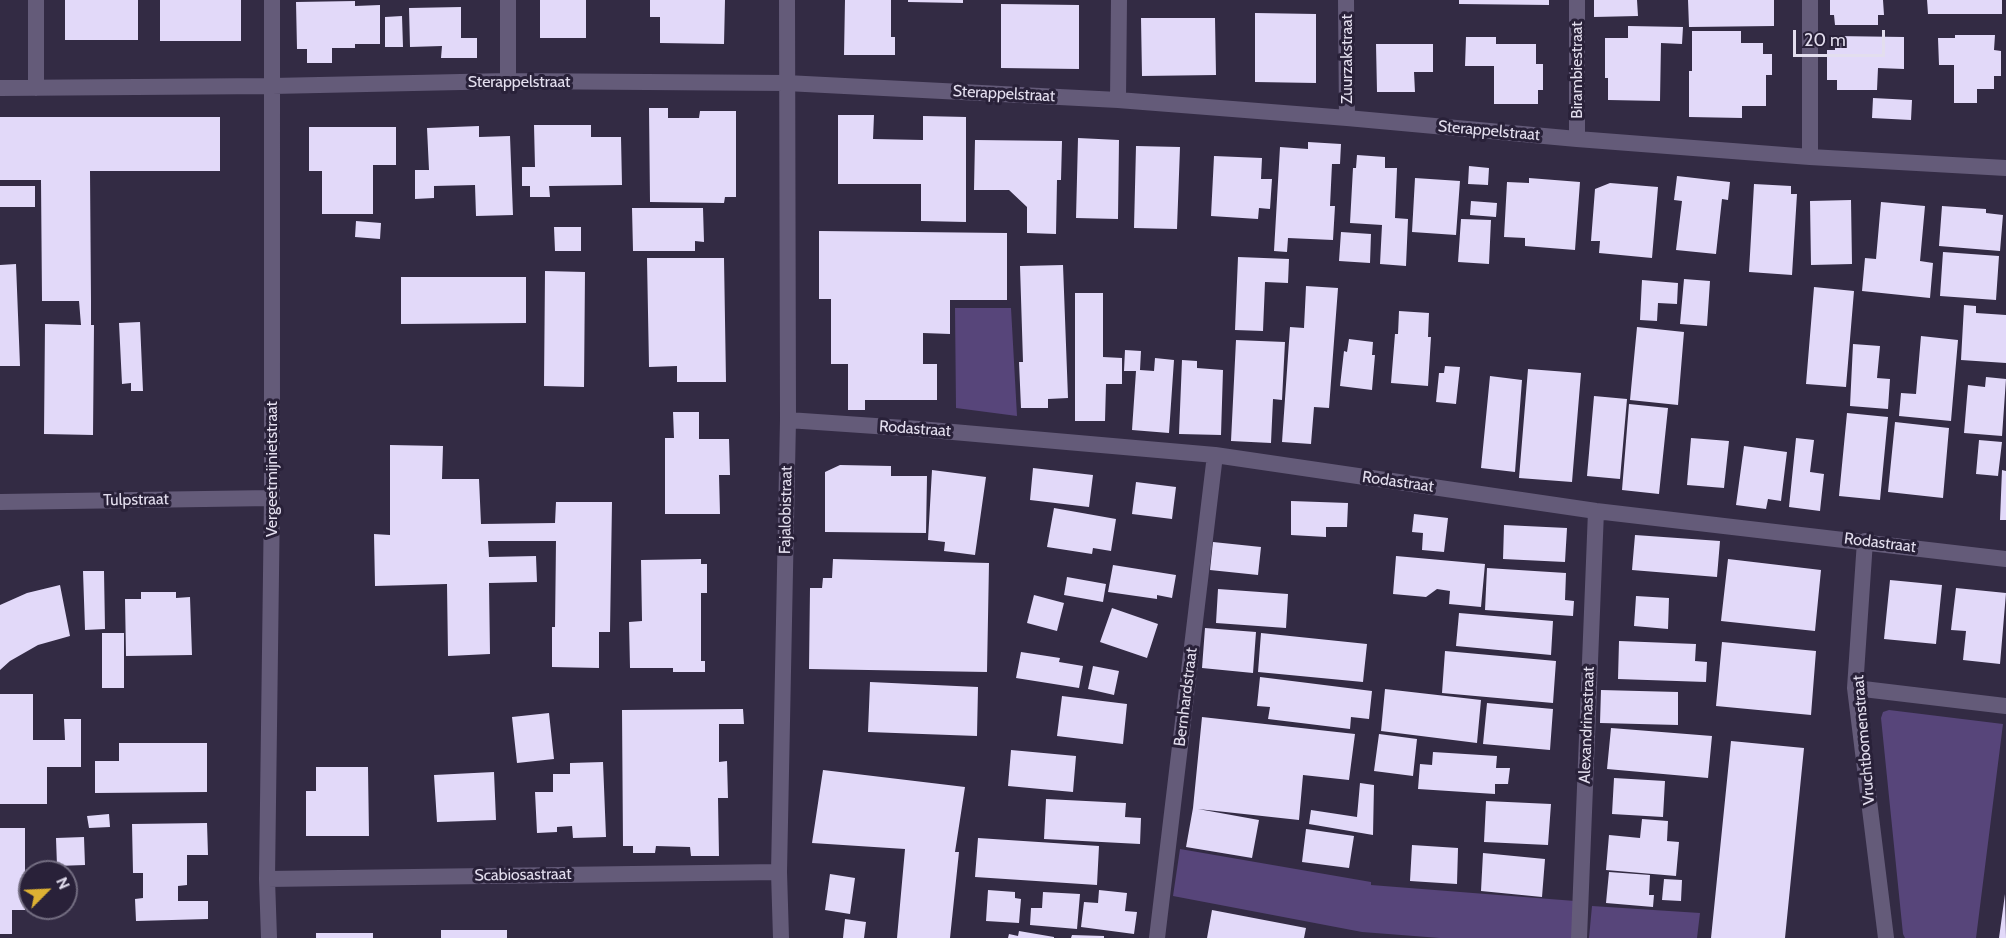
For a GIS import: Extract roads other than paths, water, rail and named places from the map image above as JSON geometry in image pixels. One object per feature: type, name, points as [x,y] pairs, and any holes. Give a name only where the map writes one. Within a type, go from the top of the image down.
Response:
[{"type":"street","points":[[36,0],[36,88]]},
{"type":"street","name":"Vergeetmijnietstraat","points":[[269,938],[267,879],[272,498],[272,0]]},
{"type":"street","points":[[508,0],[508,81]]},
{"type":"street","name":"Fajalobistraat","points":[[781,938],[778,872],[788,420],[787,0]]},
{"type":"street","points":[[1119,0],[1119,100]]},
{"type":"street","name":"Zuurzakstraat","points":[[1346,0],[1347,118]]},
{"type":"street","name":"Birambiestraat","points":[[1577,0],[1577,139]]},
{"type":"street","points":[[1810,0],[1810,157]]},
{"type":"street","name":"Sterappelstraat","points":[[0,88],[508,81],[786,83],[1119,100],[1810,157],[2006,168]]},
{"type":"street","name":"Rodastraat","points":[[788,420],[1215,455],[1596,511],[2006,559]]},
{"type":"street","name":"Bernhardstraat","points":[[1157,938],[1215,455]]},
{"type":"street","name":"Tulpstraat","points":[[0,502],[272,498]]},
{"type":"street","name":"Alexandrinastraat","points":[[1579,938],[1596,511]]},
{"type":"street","name":"Vruchtbomenstraat","points":[[1865,541],[1855,688],[1886,938]]},
{"type":"street","points":[[1855,688],[2006,706]]},
{"type":"street","name":"Scabiosastraat","points":[[267,879],[778,872]]}]
